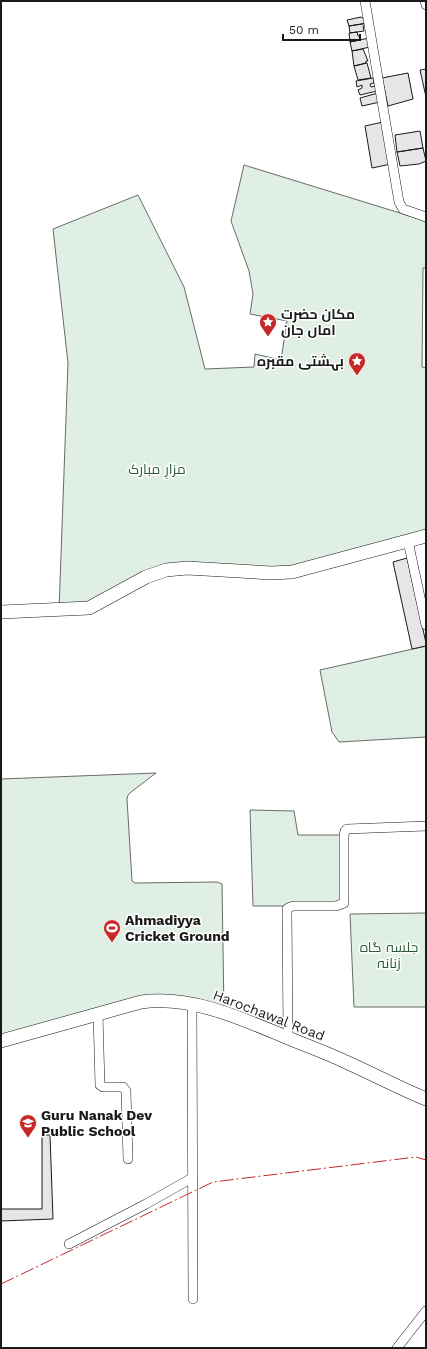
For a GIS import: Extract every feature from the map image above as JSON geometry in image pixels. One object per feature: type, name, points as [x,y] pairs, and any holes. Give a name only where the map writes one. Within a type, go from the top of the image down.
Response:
[{"type":"main road","points":[[1,612],[89,608],[146,577],[166,570],[187,568],[271,573],[292,572],[426,536]]},
{"type":"main road","name":"Harochawal Road","points":[[1,1041],[149,1000],[192,1004],[224,1013],[288,1038],[344,1061],[426,1099]]},
{"type":"street","points":[[365,1],[399,202],[403,209],[426,217]]},
{"type":"street","points":[[425,1],[426,6]]},
{"type":"street","points":[[408,541],[426,625]]},
{"type":"street","points":[[288,1038],[288,909],[294,906],[336,906],[344,903],[344,831],[347,828],[426,826]]},
{"type":"street","points":[[192,1004],[193,1299]]},
{"type":"street","points":[[98,1014],[100,1086],[103,1088],[123,1087],[126,1091],[128,1159]]},
{"type":"street","points":[[69,1244],[192,1178]]},
{"type":"street","points":[[397,1348],[426,1311]]},
{"type":"green space","name":"مزارِ مبارک","points":[[244,165],[426,221],[426,268],[423,268],[422,367],[426,368],[426,536],[292,572],[153,574],[99,604],[59,610],[68,363],[53,229],[138,195],[184,287],[205,369],[254,367],[255,354],[281,360],[287,321],[250,314],[253,294],[249,271],[231,221]]},
{"type":"green space","points":[[426,646],[426,737],[339,742],[332,732],[320,670]]},
{"type":"green space","name":"Ahmadiyya Cricket Ground","points":[[156,773],[131,792],[127,799],[132,881],[135,883],[217,882],[222,884],[224,1013],[158,1000],[1,1041],[1,779]]},
{"type":"green space","points":[[250,810],[294,811],[298,835],[344,835],[344,903],[299,906],[253,906]]},
{"type":"green space","name":"جلسہ گاہ زنانہ","points":[[426,913],[426,1007],[354,1007],[350,914]]},
{"type":"building","points":[[361,17],[368,23],[349,26],[347,20]]},
{"type":"building","points":[[368,23],[368,25],[363,26],[364,31],[350,33],[349,26]]},
{"type":"building","points":[[357,32],[358,36],[360,36],[360,40],[350,42],[349,33]]},
{"type":"building","points":[[369,38],[370,47],[352,51],[350,42]]},
{"type":"building","points":[[363,49],[368,61],[366,61],[366,63],[354,66],[352,51]]},
{"type":"building","points":[[367,63],[371,78],[358,80],[354,66]]},
{"type":"building","points":[[426,69],[426,97],[420,70]]},
{"type":"building","points":[[408,73],[413,99],[388,106],[382,78]]},
{"type":"building","points":[[373,78],[374,83],[370,84],[371,87],[375,86],[377,91],[360,95],[358,90],[362,88],[362,85],[357,87],[356,81]]},
{"type":"building","points":[[378,93],[380,102],[362,106],[360,98]]},
{"type":"building","points":[[383,122],[391,164],[372,168],[365,126]]},
{"type":"building","points":[[420,131],[423,148],[397,152],[395,135]]},
{"type":"building","points":[[423,148],[426,161],[419,164],[400,166],[397,152]]},
{"type":"building","points":[[407,558],[426,643],[426,646],[412,649],[393,562]]},
{"type":"building","points":[[42,1135],[50,1135],[53,1219],[1,1221],[1,1209],[42,1209]]},
{"type":"power","points":[[1,1284],[213,1182],[416,1157],[426,1160]]},
{"type":"place","name":"مکان حضرت اماں جان","points":[[268,337]]},
{"type":"place","name":"بہشتی مقبرہ","points":[[357,376]]},
{"type":"place","name":"Ahmadiyya Cricket Ground","points":[[112,943]]},
{"type":"place","name":"Guru Nanak Dev Public School","points":[[28,1138]]}]
